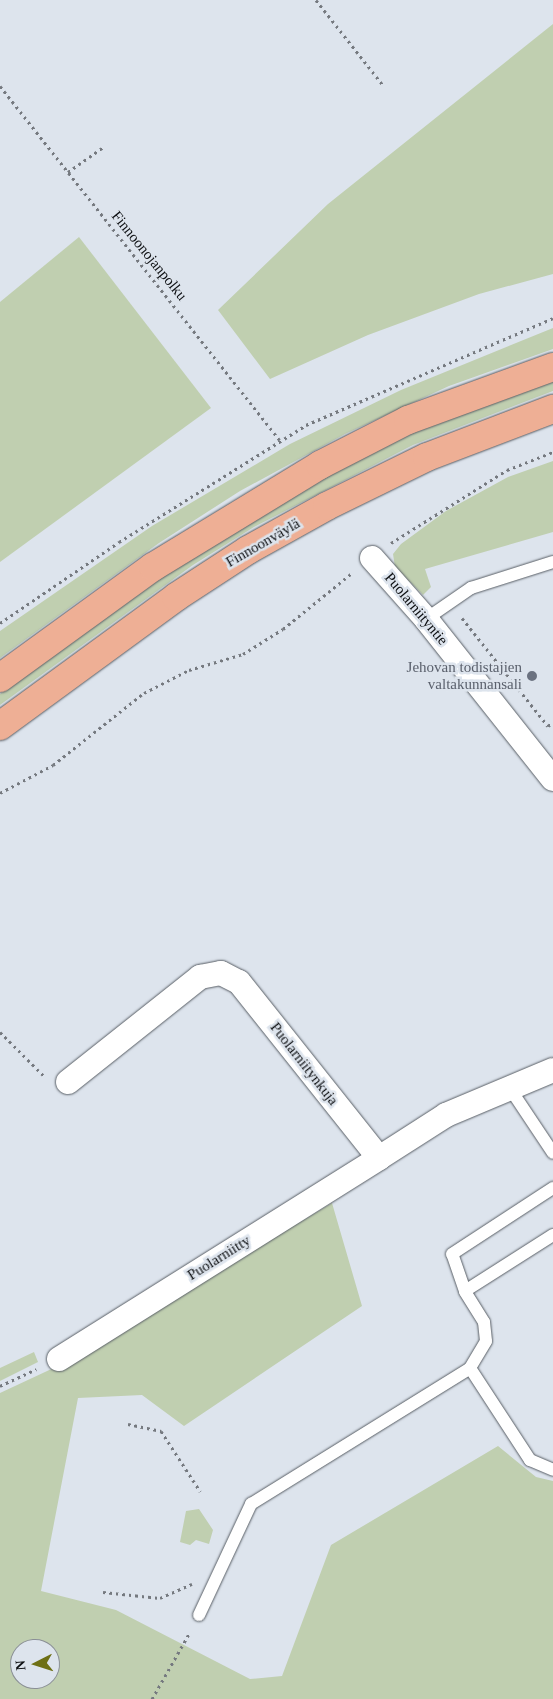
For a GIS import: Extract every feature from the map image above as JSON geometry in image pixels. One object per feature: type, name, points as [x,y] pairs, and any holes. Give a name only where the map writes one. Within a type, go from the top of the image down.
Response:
[{"type":"main road","points":[[0,678],[153,567],[320,464],[408,420],[553,368]]},
{"type":"main road","name":"Finnoonväylä","points":[[0,726],[176,597],[248,550],[327,506],[428,457],[553,409]]},
{"type":"street","name":"Puolarniityntie","points":[[372,558],[426,619],[553,778]]},
{"type":"street","name":"Puolarniitynkuja","points":[[68,1082],[200,977],[221,973],[240,982],[379,1158]]},
{"type":"street","points":[[379,1158],[446,1115],[553,1070]]},
{"type":"street","name":"Puolarniitty","points":[[59,1359],[379,1158]]},
{"type":"lane","points":[[426,619],[449,601],[471,588],[553,562]]},
{"type":"lane","points":[[509,1087],[553,1152]]},
{"type":"lane","points":[[200,1616],[250,1504],[470,1368],[486,1342],[484,1322],[465,1291],[452,1254],[553,1188]]},
{"type":"lane","points":[[465,1291],[553,1235]]},
{"type":"lane","points":[[470,1368],[530,1460],[553,1470]]},
{"type":"path","points":[[316,0],[383,85]]},
{"type":"path","name":"Finnoonojanpolku","points":[[0,86],[280,440]]},
{"type":"path","points":[[68,172],[102,148]]},
{"type":"path","points":[[0,623],[119,542],[306,425],[553,318]]},
{"type":"path","points":[[0,793],[53,765],[144,693],[189,670],[243,654],[283,629],[402,535],[507,470],[553,452]]},
{"type":"path","points":[[449,601],[534,711],[548,726],[553,722]]},
{"type":"path","points":[[0,1032],[31,1066],[51,1082],[68,1082]]},
{"type":"path","points":[[0,1386],[59,1359]]},
{"type":"path","points":[[128,1424],[162,1430],[200,1491]]},
{"type":"path","points":[[103,1592],[160,1598],[220,1570]]},
{"type":"path","points":[[152,1699],[200,1616]]},
{"type":"green space","points":[[553,24],[553,274],[479,294],[368,335],[270,379],[218,310],[328,204]]},
{"type":"green space","points":[[79,237],[211,408],[0,562],[0,302]]},
{"type":"green space","points":[[553,328],[553,349],[449,386],[345,434],[240,491],[159,543],[0,658],[0,631],[152,526],[290,444],[401,390]]},
{"type":"green space","points":[[553,379],[553,391],[413,445],[254,527],[193,565],[0,705],[0,694],[188,559],[336,471],[421,429]]},
{"type":"green space","points":[[553,461],[553,532],[425,569],[431,587],[423,595],[395,567],[393,554],[401,544],[446,511],[508,477]]},
{"type":"green space","points":[[332,1203],[362,1306],[184,1426],[142,1395],[78,1398],[41,1591],[116,1610],[250,1679],[282,1676],[331,1545],[498,1446],[536,1477],[553,1481],[553,1699],[0,1699],[0,1393],[60,1365]]},
{"type":"green space","points":[[34,1352],[38,1362],[0,1381],[0,1368]]},
{"type":"green space","points":[[199,1509],[213,1530],[209,1544],[196,1540],[190,1545],[180,1542],[186,1511]]},
{"type":"place","name":"Jehovan todistajien valtakunnansali","points":[[532,676]]}]
